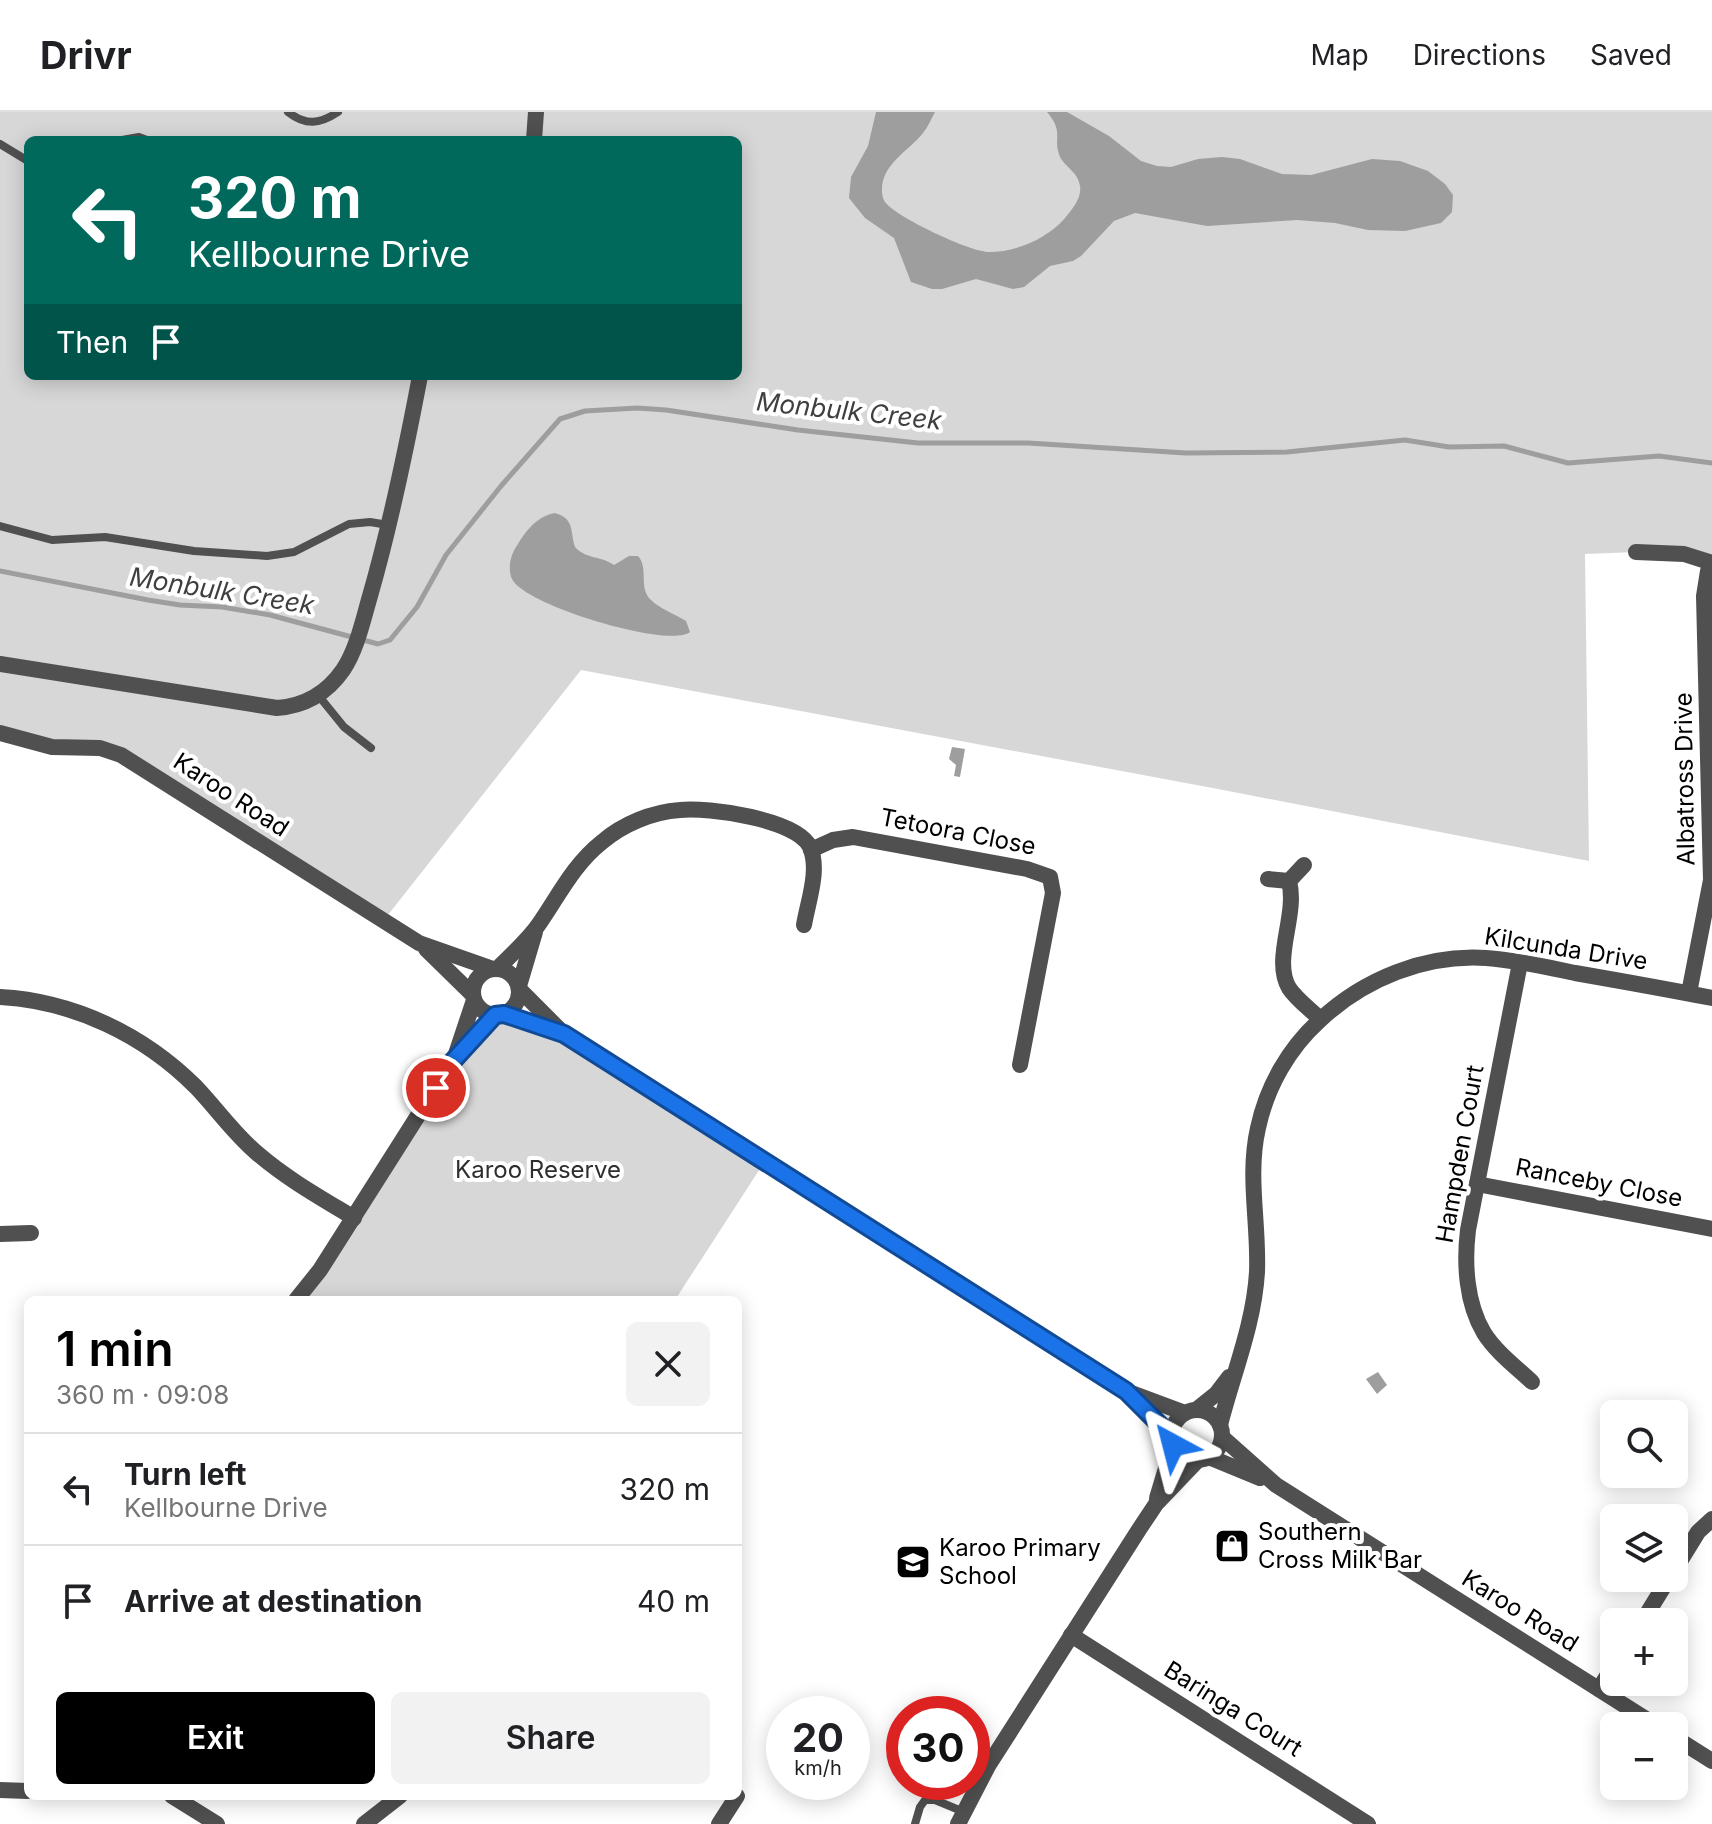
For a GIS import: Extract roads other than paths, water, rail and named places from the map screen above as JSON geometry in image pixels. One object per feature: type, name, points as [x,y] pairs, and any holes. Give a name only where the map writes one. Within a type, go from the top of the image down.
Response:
[{"type":"street","points":[[534,136],[536,112]]},
{"type":"street","points":[[0,664],[277,708],[298,704],[318,695],[349,659],[364,617],[390,526],[419,380]]},
{"type":"street","points":[[1636,552],[1684,554],[1712,563]]},
{"type":"street","name":"Albatross Drive","points":[[1689,993],[1711,880],[1704,596],[1712,563]]},
{"type":"street","name":"Karoo Road","points":[[0,733],[52,747],[100,748],[121,755],[419,943],[474,997]]},
{"type":"street","points":[[452,1062],[478,977],[496,968],[537,926],[589,853],[614,833],[653,815],[680,810],[743,816],[794,830],[811,850],[814,872],[804,925]]},
{"type":"street","name":"Tetoora Close","points":[[811,850],[833,840],[853,837],[1027,869],[1050,877],[1053,893],[1020,1065]]},
{"type":"street","points":[[1289,881],[1304,865]]},
{"type":"street","points":[[1268,879],[1289,881]]},
{"type":"street","points":[[1289,881],[1293,905],[1285,953],[1285,977],[1297,998],[1320,1019]]},
{"type":"street","points":[[299,1296],[354,1218],[452,1062],[499,1014],[517,1002],[537,926]]},
{"type":"street","name":"Karoo Road","points":[[419,943],[496,968]]},
{"type":"street","name":"Kilcunda Drive","points":[[1221,1431],[1255,1288],[1252,1169],[1258,1125],[1271,1086],[1296,1045],[1320,1019],[1345,998],[1404,969],[1469,958],[1520,963],[1712,998]]},
{"type":"street","name":"Hampden Court","points":[[1520,963],[1466,1246],[1470,1292],[1486,1335],[1532,1382]]},
{"type":"street","points":[[496,968],[511,974],[519,988],[564,1034],[1126,1391],[1172,1440],[1183,1457],[1203,1459]]},
{"type":"street","points":[[0,997],[75,1012],[109,1025],[141,1043],[195,1087],[259,1155],[354,1218]]},
{"type":"street","points":[[474,997],[482,1010],[564,1034]]},
{"type":"street","name":"Ranceby Close","points":[[1477,1184],[1712,1229]]},
{"type":"street","points":[[0,1234],[31,1233]]},
{"type":"street","name":"Kilcunda Drive","points":[[1191,1411],[1216,1394],[1234,1370]]},
{"type":"street","points":[[961,1818],[988,1766],[1156,1504],[1221,1445],[1221,1431],[1210,1414],[1126,1391]]},
{"type":"street","points":[[1156,1504],[1175,1422],[1191,1411]]},
{"type":"street","name":"Karoo Road","points":[[1221,1431],[1276,1485],[1635,1712]]},
{"type":"street","name":"Karoo Road","points":[[1203,1459],[1276,1485]]},
{"type":"street","points":[[1688,1548],[1698,1532],[1712,1519]]},
{"type":"street","name":"Baringa Court","points":[[1071,1635],[1368,1824]]},
{"type":"street","points":[[1688,1746],[1712,1761]]},
{"type":"street","points":[[0,1790],[24,1791]]},
{"type":"street","points":[[178,1800],[217,1824]]},
{"type":"street","points":[[364,1824],[395,1800]]},
{"type":"street","points":[[719,1824],[734,1800]]},
{"type":"lane","points":[[288,112],[311,123],[326,120],[338,112]]},
{"type":"lane","points":[[0,144],[24,159]]},
{"type":"lane","points":[[0,526],[52,540],[105,537],[194,551],[267,556],[302,549],[349,524],[370,522],[390,526]]},
{"type":"lane","points":[[318,695],[344,727],[371,748]]},
{"type":"lane","points":[[915,1824],[925,1800],[935,1800],[961,1818]]},
{"type":"waterway","name":"Monbulk Creek","points":[[0,571],[148,600],[270,615],[378,644],[390,640],[417,607],[446,555],[560,419],[585,411],[666,410],[798,430],[918,443],[1028,443],[1186,453],[1287,452],[1405,440],[1449,447],[1504,446],[1568,463],[1659,456],[1712,463]]},
{"type":"place","name":"Southern Cross Milk Bar","points":[[1232,1546]]},
{"type":"place","name":"Karoo Primary School","points":[[913,1562]]},
{"type":"park label","name":"Karoo Reserve","points":[[538,1170]]}]
